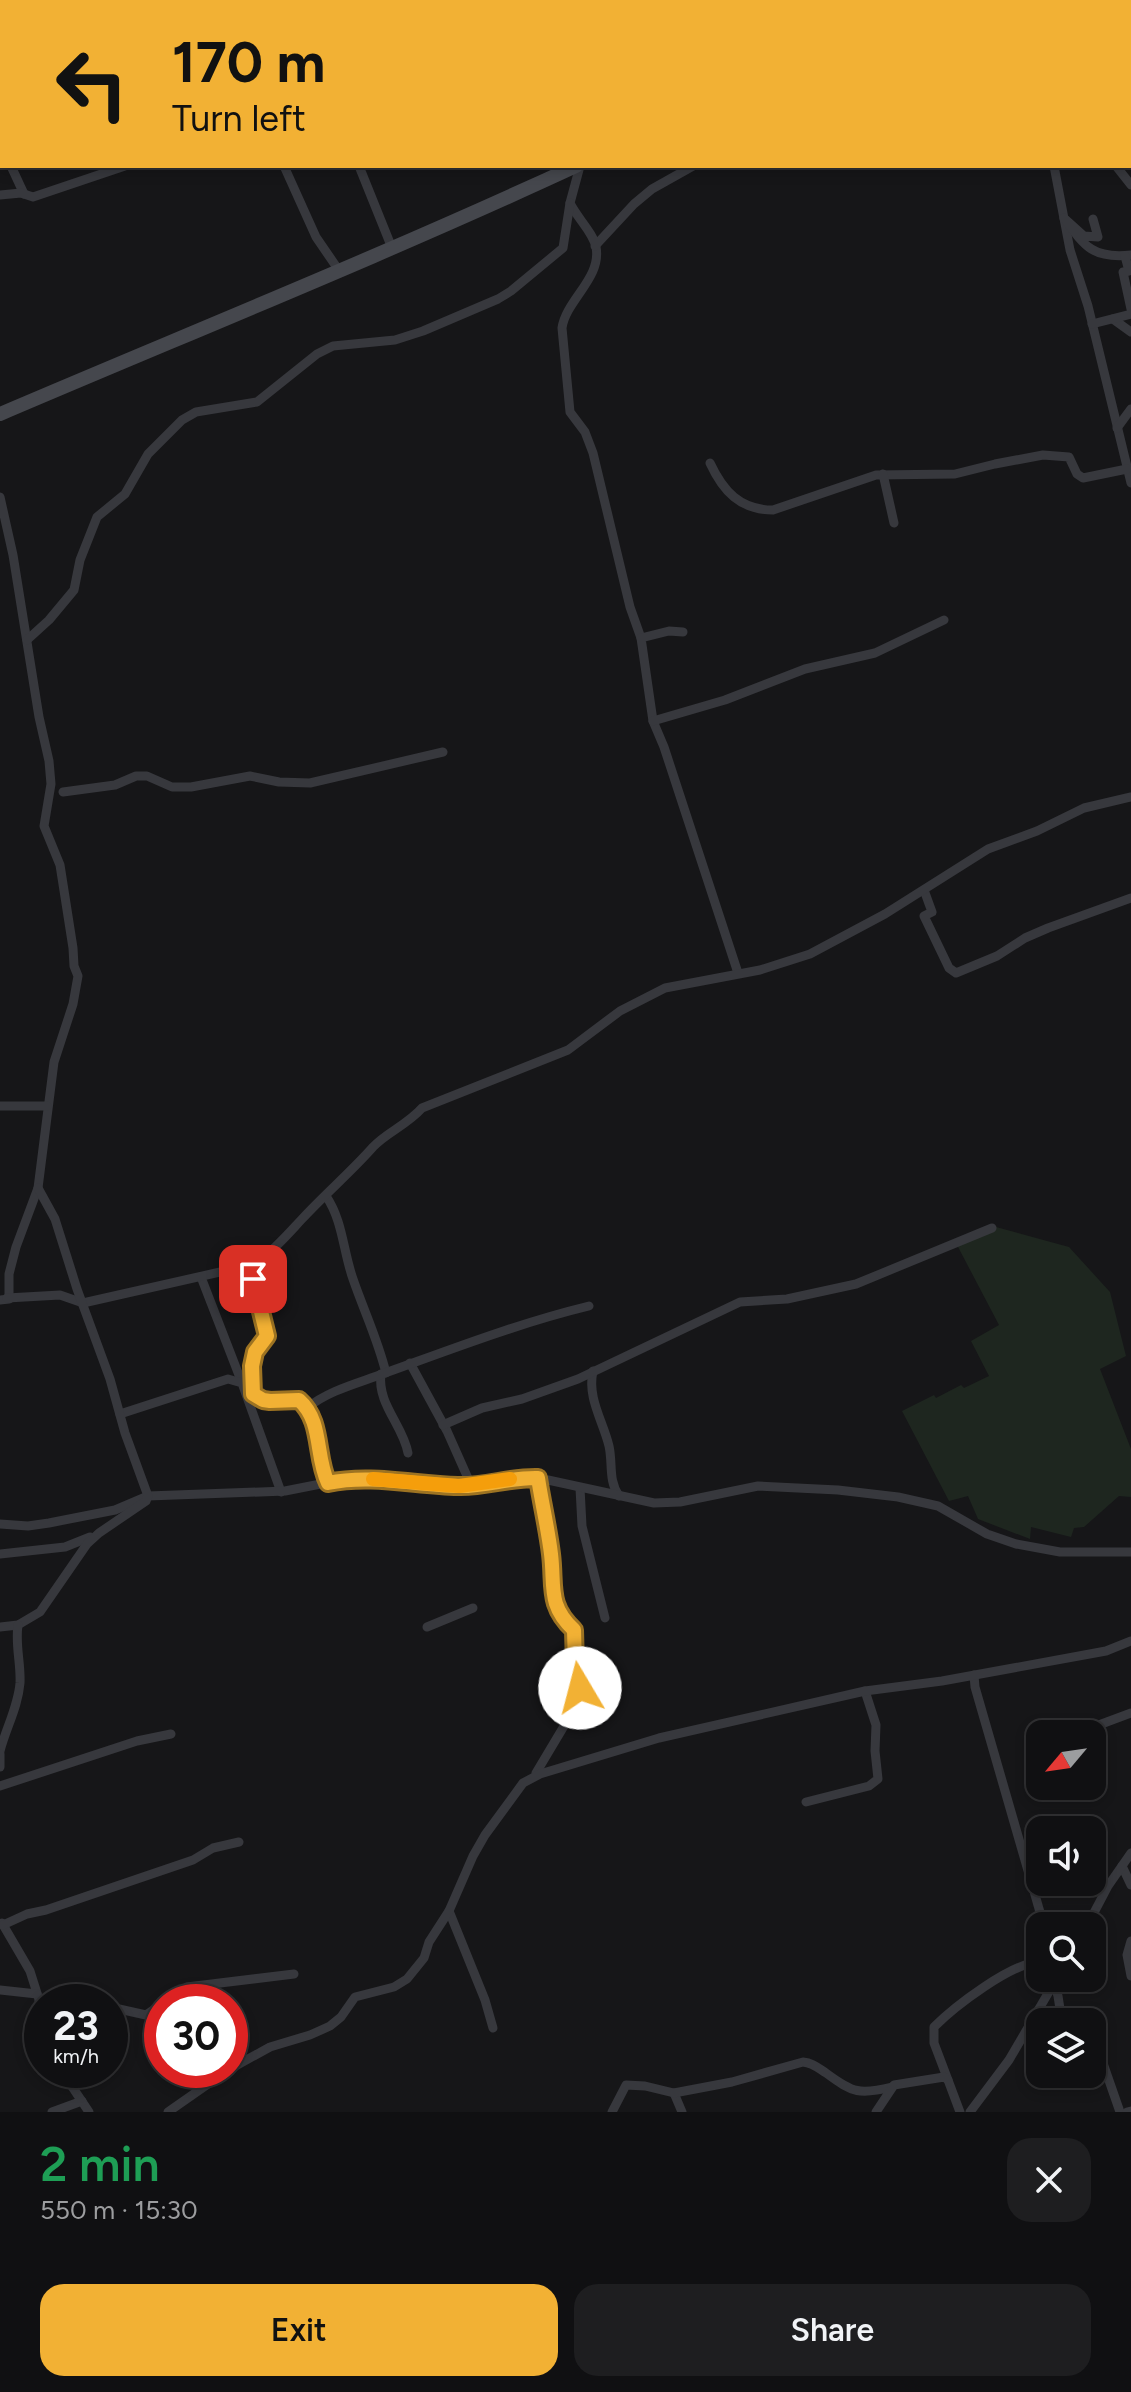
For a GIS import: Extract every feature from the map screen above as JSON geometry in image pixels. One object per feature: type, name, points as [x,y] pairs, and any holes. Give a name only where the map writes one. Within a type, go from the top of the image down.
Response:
[{"type":"street","points":[[12,168],[24,194]]},
{"type":"street","points":[[0,195],[35,196],[119,168]]},
{"type":"street","points":[[285,168],[316,237],[340,272]]},
{"type":"street","points":[[360,168],[392,248]]},
{"type":"street","points":[[0,414],[247,308],[340,272],[573,168]]},
{"type":"street","points":[[27,640],[74,590],[82,554],[97,517],[125,494],[148,454],[182,420],[196,412],[262,400],[317,354],[333,346],[395,340],[423,331],[511,291],[563,248],[578,168]]},
{"type":"street","points":[[595,246],[652,189],[689,168]]},
{"type":"street","points":[[1054,168],[1074,265],[1092,324],[1131,483]]},
{"type":"street","points":[[1118,168],[1131,185]]},
{"type":"street","points":[[570,203],[595,246],[595,265],[564,316],[562,328],[569,409],[585,432],[593,453],[630,607],[641,638],[653,721],[669,759],[738,973]]},
{"type":"street","points":[[1064,218],[1084,236],[1098,237],[1093,219]]},
{"type":"street","points":[[1064,218],[1084,246],[1101,255],[1128,255],[1129,271],[1123,272],[1131,312],[1092,324]]},
{"type":"street","points":[[1113,319],[1131,332]]},
{"type":"street","points":[[1117,428],[1131,409]]},
{"type":"street","points":[[710,463],[720,486],[744,504],[761,510],[773,510],[883,474],[955,474],[1002,462],[1049,455],[1069,457],[1077,474],[1083,478],[1127,469]]},
{"type":"street","points":[[883,474],[894,523]]},
{"type":"street","points":[[0,497],[13,555],[50,776],[44,826],[60,865],[73,964],[78,976],[73,1004],[54,1060],[38,1188],[16,1247],[3,1298],[60,1295],[83,1303],[251,1265],[286,1239],[375,1145],[409,1123],[422,1108],[568,1050],[620,1011],[665,988],[784,963],[810,954],[885,914],[941,877],[1004,842],[1037,831],[1084,808],[1131,797]]},
{"type":"street","points":[[653,721],[725,700],[805,669],[875,653],[944,620]]},
{"type":"street","points":[[641,638],[669,631],[683,632]]},
{"type":"street","points":[[63,792],[115,785],[136,776],[147,776],[172,787],[191,787],[250,776],[279,782],[310,783],[443,752]]},
{"type":"street","points":[[924,890],[932,910],[924,916],[949,968],[956,973],[997,956],[1048,928],[1131,898]]},
{"type":"street","points":[[0,1106],[47,1106]]},
{"type":"street","points":[[38,1188],[55,1219],[148,1496]]},
{"type":"street","points":[[326,1196],[338,1218],[353,1280],[373,1328],[384,1374],[380,1385],[392,1419],[406,1441],[408,1453]]},
{"type":"street","points":[[443,1425],[482,1408],[548,1390],[740,1302],[787,1299],[856,1284],[992,1228]]},
{"type":"street","points":[[251,1265],[267,1336],[255,1352],[253,1394],[270,1401],[299,1400],[307,1408],[315,1423],[320,1463],[328,1483]]},
{"type":"street","points":[[201,1277],[281,1492]]},
{"type":"street","points":[[307,1408],[351,1384],[479,1341],[496,1332],[589,1306]]},
{"type":"street","points":[[410,1363],[471,1485]]},
{"type":"street","points":[[593,1371],[591,1388],[609,1445],[611,1479],[619,1496]]},
{"type":"street","points":[[120,1414],[228,1379],[242,1383]]},
{"type":"street","points":[[0,1524],[28,1526],[59,1521],[115,1510],[148,1496],[281,1492],[356,1478],[471,1485],[538,1478],[619,1496],[670,1503],[758,1486],[815,1487],[921,1501],[948,1510],[1000,1539],[1052,1551],[1131,1552]]},
{"type":"street","points":[[531,1778],[542,1766],[573,1711],[589,1700],[580,1688],[575,1665],[574,1630],[561,1618],[551,1585],[552,1557],[538,1478]]},
{"type":"street","points":[[580,1488],[582,1526],[605,1618]]},
{"type":"street","points":[[0,1627],[18,1625],[40,1612],[87,1544],[142,1504],[148,1496]]},
{"type":"street","points":[[0,1554],[65,1547],[99,1533]]},
{"type":"street","points":[[427,1627],[473,1608]]},
{"type":"street","points":[[0,1767],[0,1752],[16,1708],[20,1682],[16,1645],[18,1625]]},
{"type":"street","points":[[248,2058],[330,2026],[341,2017],[355,1997],[383,1991],[404,1982],[424,1958],[429,1942],[449,1911],[485,1835],[523,1783],[531,1778],[551,1769],[659,1738],[865,1691],[1106,1651],[1131,1641]]},
{"type":"street","points":[[974,1675],[1040,1912]]},
{"type":"street","points":[[806,1802],[869,1786],[878,1779],[876,1725],[865,1691]]},
{"type":"street","points":[[1106,1722],[1131,1713]]},
{"type":"street","points":[[0,1786],[137,1741],[171,1734]]},
{"type":"street","points":[[33,1984],[22,1954],[2,1922],[46,1910],[193,1860],[213,1848],[239,1842]]},
{"type":"street","points":[[1095,1912],[1131,1853]]},
{"type":"street","points":[[1122,1866],[1131,1885]]},
{"type":"street","points":[[449,1911],[493,2028]]},
{"type":"street","points":[[1131,1941],[1127,1955],[1131,1976]]},
{"type":"street","points":[[960,2112],[934,2043],[934,2027],[978,1992],[1026,1964]]},
{"type":"street","points":[[212,1984],[294,1974]]},
{"type":"street","points":[[0,1990],[24,1997]]},
{"type":"street","points":[[970,2112],[1017,2047],[1049,1992]]},
{"type":"street","points":[[612,2112],[626,2085],[674,2093],[732,2082],[803,2062],[813,2064],[862,2094],[909,2081],[944,2077],[948,2080]]},
{"type":"street","points":[[1106,2072],[1120,2112]]},
{"type":"street","points":[[876,2112],[892,2087]]},
{"type":"street","points":[[73,2088],[89,2112]]},
{"type":"street","points":[[168,2112],[203,2088]]},
{"type":"street","points":[[674,2093],[682,2112]]},
{"type":"street","points":[[52,2112],[82,2101]]},
{"type":"shaded area","points":[[996,1227],[1069,1247],[1110,1292],[1126,1356],[1100,1369],[1131,1449],[1131,1497],[1119,1496],[1084,1527],[1074,1528],[1071,1537],[1031,1527],[1030,1539],[978,1519],[968,1496],[949,1501],[902,1411],[934,1395],[936,1398],[961,1385],[964,1388],[989,1376],[971,1341],[999,1325],[957,1245]]},
{"type":"slow traffic","points":[[373,1479],[459,1486],[510,1479]]},
{"type":"route","points":[[253,1279],[267,1336],[255,1352],[253,1394],[263,1400],[299,1400],[303,1403],[315,1423],[320,1463],[328,1483],[356,1478],[459,1486],[538,1478],[552,1557],[551,1585],[561,1618],[574,1630],[575,1665],[580,1688]]}]
